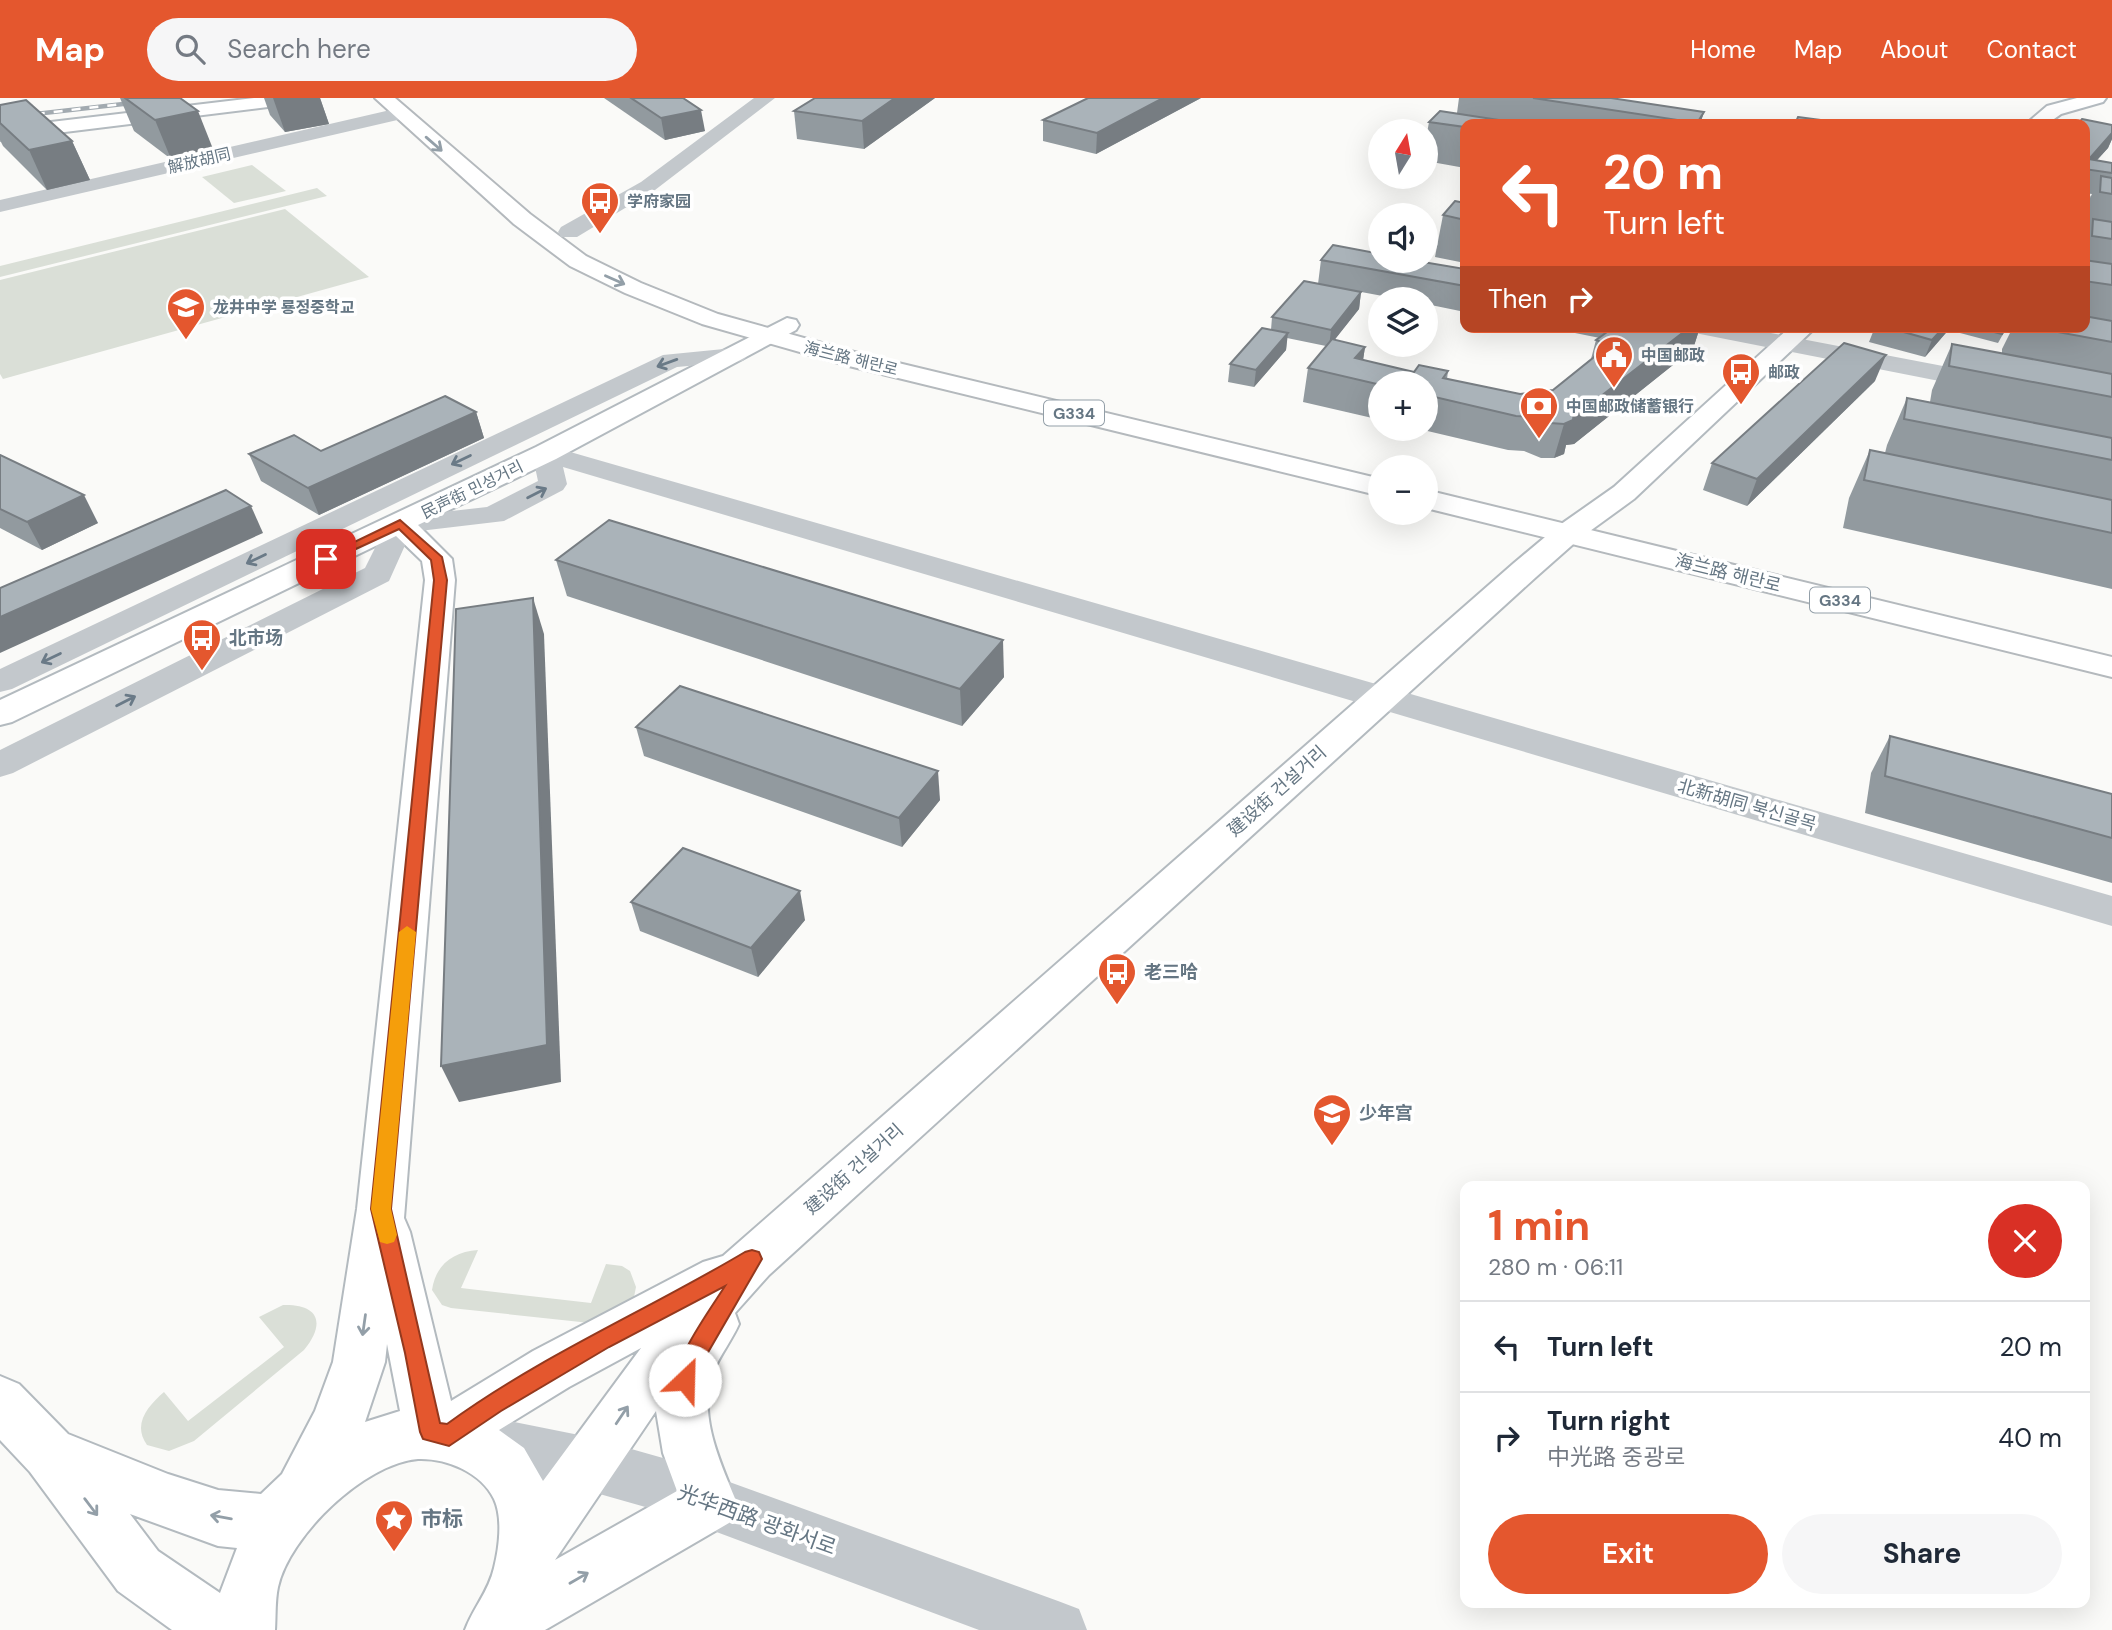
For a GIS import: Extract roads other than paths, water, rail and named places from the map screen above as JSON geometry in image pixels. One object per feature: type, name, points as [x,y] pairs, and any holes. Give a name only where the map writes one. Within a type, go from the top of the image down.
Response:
[{"type":"main road","points":[[0,134],[300,98]]},
{"type":"main road","points":[[2042,119],[2054,110],[2097,98]]},
{"type":"main road","name":"海兰路 해란로","points":[[397,103],[590,247],[668,287],[777,331],[1368,485]]},
{"type":"main road","name":"海兰路 해란로","points":[[397,103],[522,219],[578,261],[633,288],[710,319],[884,352],[1368,468]]},
{"type":"main road","points":[[546,453],[777,331]]},
{"type":"main road","name":"建设街 건설거리","points":[[752,1259],[1381,698],[1577,527],[1624,493],[1795,335]]},
{"type":"main road","name":"海兰路 해란로","points":[[1438,486],[1577,527],[2112,667]]},
{"type":"main road","name":"海兰路 해란로","points":[[1438,501],[1577,527],[2112,646]]},
{"type":"main road","points":[[246,1630],[249,1586],[261,1553],[279,1522],[302,1494],[338,1422],[359,1362],[381,1209],[440,580],[438,559],[400,524]]},
{"type":"main road","name":"民声街 민성거리","points":[[0,714],[400,524]]},
{"type":"main road","points":[[381,1209],[415,1353],[440,1434]]},
{"type":"main road","points":[[49,1453],[168,1502],[218,1518],[271,1523],[329,1470],[359,1453],[390,1440],[440,1434],[602,1340],[696,1292],[752,1259]]},
{"type":"main road","points":[[527,1551],[639,1391],[681,1336],[752,1259]]},
{"type":"main road","points":[[496,1627],[709,1503],[684,1437],[681,1396],[690,1365],[752,1259]]},
{"type":"main road","points":[[0,1402],[49,1453],[138,1571],[222,1630]]},
{"type":"main road","points":[[440,1434],[485,1448],[512,1474],[526,1509],[527,1551],[518,1588],[496,1627]]},
{"type":"street","points":[[569,232],[648,186],[766,98]]},
{"type":"street","name":"解放胡同","points":[[0,206],[397,103]]},
{"type":"street","points":[[2090,202],[2112,206]]},
{"type":"street","points":[[1771,333],[1795,335],[2017,388]]},
{"type":"street","points":[[0,682],[671,360],[734,356]]},
{"type":"street","points":[[0,765],[377,573],[400,524],[494,515],[553,485],[546,453]]},
{"type":"street","name":"北新胡同 북신골목","points":[[546,453],[2112,911]]},
{"type":"street","name":"光华西路 광화서로","points":[[440,1434],[589,1464],[663,1485],[1058,1630]]},
{"type":"railway","points":[[0,118],[176,98]]},
{"type":"place","name":"学府家园","points":[[600,235]]},
{"type":"place","name":"龙井中学 룡정중학교","points":[[186,341]]},
{"type":"place","name":"中国邮政","points":[[1614,389]]},
{"type":"place","name":"邮政","points":[[1741,406]]},
{"type":"place","name":"中国邮政储蓄银行","points":[[1539,440]]},
{"type":"place","name":"北市场","points":[[202,672]]},
{"type":"place","name":"老三哈","points":[[1117,1006]]},
{"type":"place","name":"少年宫","points":[[1332,1147]]},
{"type":"place","name":"市标","points":[[394,1553]]}]
